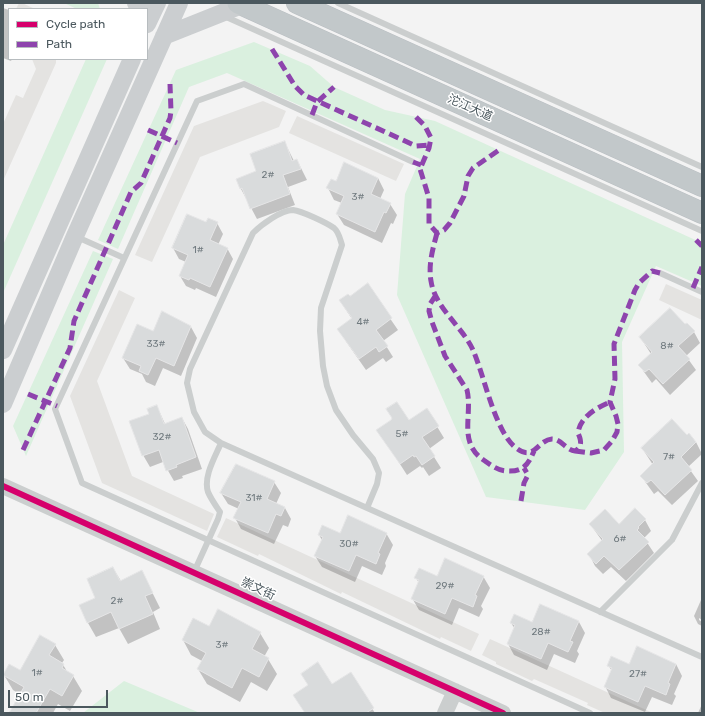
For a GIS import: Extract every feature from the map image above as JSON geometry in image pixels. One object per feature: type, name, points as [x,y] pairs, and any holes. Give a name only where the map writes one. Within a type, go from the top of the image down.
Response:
[{"type":"highway","name":"沱江大道","points":[[297,3],[702,186]]},
{"type":"highway","name":"沱江大道","points":[[240,4],[702,212]]},
{"type":"main road","points":[[148,22],[157,3]]},
{"type":"main road","points":[[3,404],[75,236],[178,3]]},
{"type":"main road","points":[[164,36],[240,4]]},
{"type":"main road","points":[[3,350],[132,60]]},
{"type":"street","name":"崇文街","points":[[3,486],[503,713]]},
{"type":"street","points":[[446,713],[455,692]]},
{"type":"lane","points":[[338,3],[702,167]]},
{"type":"lane","points":[[219,14],[702,231]]},
{"type":"lane","points":[[414,162],[244,84],[197,100],[55,409],[82,483],[590,713]]},
{"type":"lane","points":[[367,508],[377,484],[379,473],[373,459],[353,435],[336,410],[327,386],[323,366],[320,331],[321,308],[342,245],[340,236],[334,228],[307,214],[293,210],[275,216],[262,224],[252,233],[190,369],[187,383],[194,412],[205,432],[221,443],[600,612],[702,657]]},
{"type":"lane","points":[[75,236],[124,258]]},
{"type":"lane","points":[[660,273],[702,292]]},
{"type":"lane","points":[[193,572],[220,512],[208,492],[207,484],[209,471],[221,443]]},
{"type":"lane","points":[[600,612],[672,540],[702,483]]},
{"type":"shaded area","points":[[19,3],[22,3],[33,8],[16,8]]},
{"type":"shaded area","points":[[32,60],[56,60],[56,63],[3,181],[3,124],[16,95],[23,98],[36,69]]},
{"type":"shaded area","points":[[263,101],[286,111],[279,127],[200,157],[152,262],[135,255],[194,126]]},
{"type":"shaded area","points":[[297,116],[404,164],[396,181],[289,133]]},
{"type":"shaded area","points":[[666,284],[702,300],[702,320],[659,300]]},
{"type":"shaded area","points":[[119,290],[135,298],[97,381],[132,476],[214,514],[207,531],[102,483],[70,396]]},
{"type":"shaded area","points":[[226,518],[479,634],[471,651],[441,637],[440,639],[342,592],[341,594],[259,554],[258,556],[217,537]]},
{"type":"shaded area","points":[[490,639],[653,713],[605,713],[587,705],[588,703],[534,679],[532,681],[496,664],[496,662],[482,655]]},
{"type":"green space","points":[[64,3],[98,3],[100,8],[75,8]]},
{"type":"green space","points":[[254,42],[310,66],[334,87],[385,110],[435,121],[702,243],[702,286],[656,266],[622,342],[624,452],[585,510],[486,497],[397,295],[405,194],[420,159],[227,73],[189,87],[118,249],[98,240],[176,70]]},
{"type":"green space","points":[[86,60],[107,60],[3,293],[3,245]]},
{"type":"green space","points":[[93,251],[113,259],[26,456],[13,426]]},
{"type":"green space","points":[[124,681],[200,713],[83,713]]},
{"type":"building","points":[[285,141],[292,161],[297,159],[301,169],[283,175],[290,194],[250,209],[242,188],[240,189],[236,179],[256,171],[250,154]]},
{"type":"building","points":[[344,162],[378,178],[371,194],[391,203],[386,213],[384,212],[375,232],[336,214],[344,196],[326,188],[331,179],[336,181]]},
{"type":"building","points":[[187,214],[206,222],[208,218],[218,222],[210,240],[228,248],[210,287],[190,278],[189,280],[179,276],[188,255],[172,248]]},
{"type":"building","points":[[368,283],[392,318],[376,330],[388,346],[379,352],[376,347],[359,359],[337,329],[352,318],[339,300],[348,294],[350,296]]},
{"type":"building","points":[[670,308],[685,324],[687,323],[695,331],[678,346],[690,359],[663,384],[649,369],[645,372],[638,365],[652,352],[639,337]]},
{"type":"building","points":[[162,311],[191,326],[174,366],[156,358],[148,375],[139,371],[141,366],[122,358],[137,324],[153,331]]},
{"type":"building","points":[[397,402],[409,420],[427,408],[439,426],[422,437],[435,456],[422,465],[416,456],[414,457],[413,455],[400,464],[376,430],[391,420],[392,418],[386,409]]},
{"type":"building","points":[[157,405],[164,424],[182,417],[196,457],[176,465],[177,467],[166,471],[159,450],[142,456],[129,421],[149,414],[147,409]]},
{"type":"building","points":[[672,419],[687,435],[689,433],[696,442],[681,457],[692,470],[665,495],[651,480],[647,483],[640,476],[654,462],[641,448]]},
{"type":"building","points":[[236,464],[275,481],[267,499],[285,507],[281,516],[276,514],[268,533],[233,518],[241,502],[220,493]]},
{"type":"building","points":[[635,508],[646,519],[637,530],[649,542],[619,570],[604,556],[596,564],[587,554],[603,539],[589,524],[605,509],[619,524]]},
{"type":"building","points":[[348,515],[387,533],[378,553],[380,554],[376,564],[356,555],[349,571],[314,556],[323,537],[318,535],[322,525],[340,533]]},
{"type":"building","points":[[445,558],[484,576],[475,595],[477,596],[473,607],[452,598],[445,614],[411,599],[419,580],[414,578],[419,568],[437,576]]},
{"type":"building","points":[[113,567],[120,581],[142,570],[153,593],[145,596],[153,614],[119,629],[111,612],[87,623],[79,605],[95,598],[87,579]]},
{"type":"building","points":[[540,604],[579,621],[570,641],[573,642],[568,652],[548,643],[541,659],[507,644],[515,625],[510,623],[514,614],[532,622]]},
{"type":"building","points":[[218,609],[261,632],[252,649],[269,658],[259,677],[242,668],[232,688],[197,669],[206,653],[182,640],[193,618],[209,626]]},
{"type":"building","points":[[40,635],[56,644],[49,655],[64,664],[62,668],[74,675],[62,696],[50,689],[36,713],[9,713],[24,687],[3,675],[9,664],[20,670]]},
{"type":"building","points":[[637,646],[676,664],[668,683],[670,684],[666,695],[645,686],[638,702],[604,687],[612,668],[607,666],[611,656],[629,664]]},
{"type":"building","points":[[318,662],[332,684],[351,672],[374,708],[366,713],[305,713],[293,695],[308,685],[301,674]]},
{"type":"marked path","points":[[272,49],[295,86],[304,95],[416,146],[430,145]]},
{"type":"marked path","points":[[23,450],[70,348],[74,321],[131,192],[141,183],[170,118],[170,84]]},
{"type":"marked path","points":[[312,115],[317,102],[334,87]]},
{"type":"marked path","points":[[416,117],[425,126],[431,138],[429,148],[420,169],[429,198],[429,224],[437,233],[444,230],[450,223],[464,196],[468,176],[473,168],[499,150]]},
{"type":"marked path","points":[[148,130],[177,143]]},
{"type":"marked path","points":[[413,162],[421,165]]},
{"type":"marked path","points":[[437,233],[431,257],[430,269],[434,291],[443,308],[473,350],[496,416],[508,439],[515,447],[527,453],[531,452],[547,440],[555,439],[569,449],[575,451],[580,445],[578,433],[582,422],[594,410],[610,402]]},
{"type":"marked path","points":[[696,240],[702,246]]},
{"type":"marked path","points":[[693,288],[702,267]]},
{"type":"marked path","points":[[575,451],[591,453],[604,450],[612,441],[617,432],[618,424],[610,402],[615,379],[614,344],[639,283],[652,271],[660,273]]},
{"type":"marked path","points":[[436,295],[430,304],[429,311],[445,356],[467,390],[469,437],[471,446],[476,454],[496,468],[504,471],[513,471],[524,467],[530,460],[534,451]]},
{"type":"marked path","points":[[28,394],[57,406]]},
{"type":"marked path","points":[[521,501],[524,483],[528,475],[524,468]]},
{"type":"cycle path","points":[[3,486],[503,713]]}]
